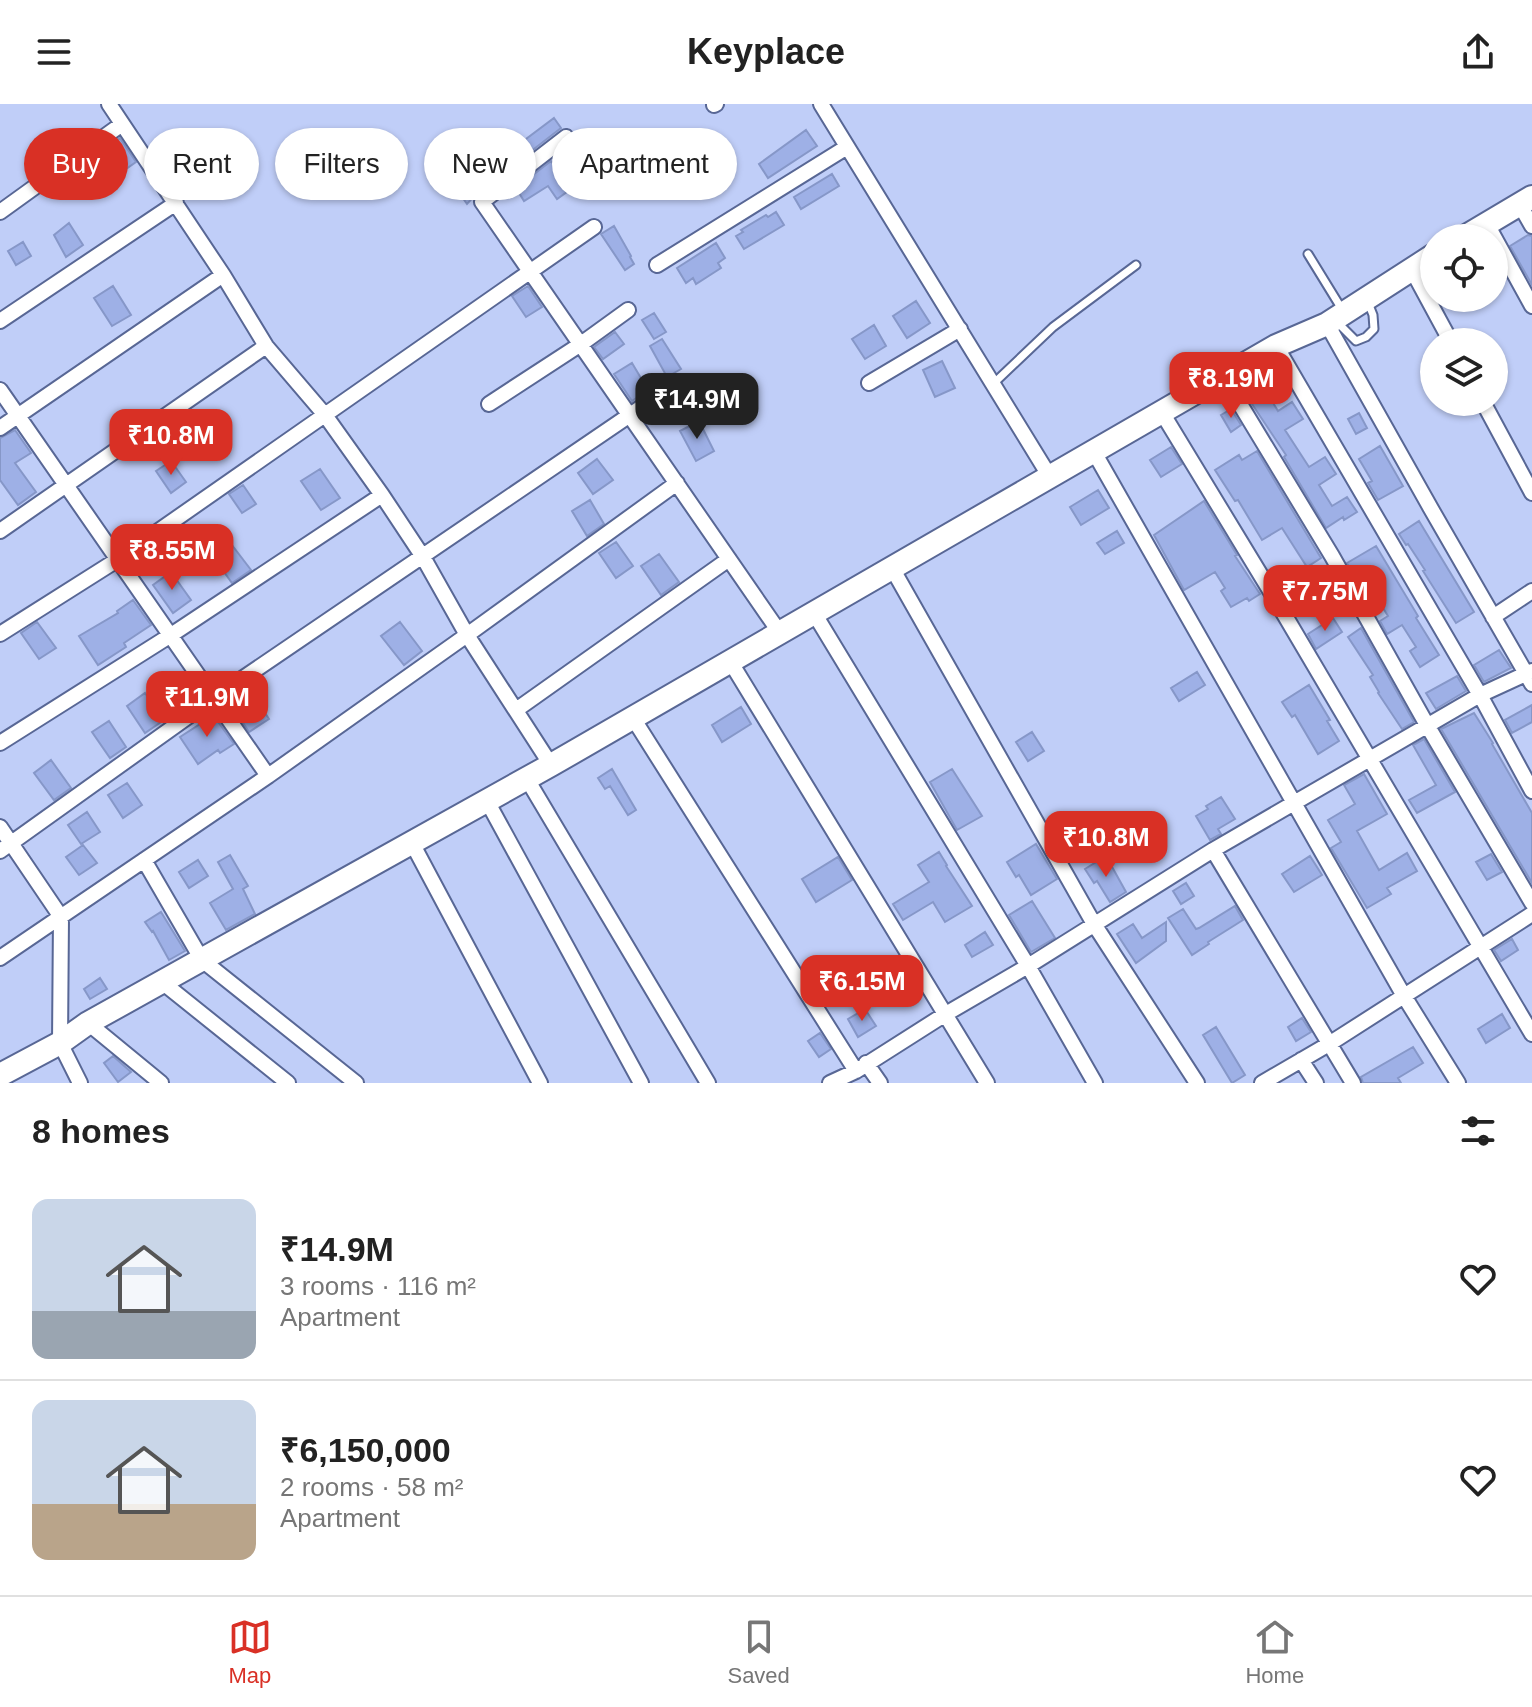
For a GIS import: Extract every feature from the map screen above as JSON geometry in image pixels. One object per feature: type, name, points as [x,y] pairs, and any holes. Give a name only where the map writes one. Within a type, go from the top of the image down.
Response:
[{"type":"main road","points":[[1487,224],[1526,201]]},
{"type":"main road","points":[[0,1075],[527,779],[1161,411],[1276,346],[1335,319],[1420,263]]},
{"type":"street","points":[[109,104],[223,275],[266,346],[325,415],[382,495],[551,765]]},
{"type":"street","points":[[821,104],[1050,477]]},
{"type":"street","points":[[0,212],[122,124]]},
{"type":"street","points":[[657,265],[847,147]]},
{"type":"street","points":[[552,148],[482,202],[780,633]]},
{"type":"street","points":[[1526,201],[1532,226]]},
{"type":"street","points":[[0,321],[176,203]]},
{"type":"street","points":[[0,634],[117,560],[594,227]]},
{"type":"street","points":[[1508,262],[1532,306]]},
{"type":"street","points":[[1411,268],[1443,328]]},
{"type":"street","points":[[0,428],[223,275]]},
{"type":"street","points":[[489,404],[628,310]]},
{"type":"street","points":[[830,1083],[1028,966],[1213,850],[1427,725],[1480,695],[1530,677],[1493,617],[1335,319]]},
{"type":"street","points":[[869,383],[960,329]]},
{"type":"street","points":[[0,531],[266,346]]},
{"type":"street","points":[[1276,346],[1480,695],[1532,791]]},
{"type":"street","points":[[1223,376],[1332,556],[1532,903]]},
{"type":"street","points":[[6,847],[214,698],[671,387]]},
{"type":"street","points":[[0,390],[268,776]]},
{"type":"street","points":[[1161,411],[1264,579],[1532,1034]]},
{"type":"street","points":[[1491,416],[1532,493]]},
{"type":"street","points":[[1094,452],[1404,996],[1458,1083]]},
{"type":"street","points":[[0,958],[268,776],[677,483]]},
{"type":"street","points":[[0,743],[171,635],[382,495]]},
{"type":"street","points":[[516,710],[729,559]]},
{"type":"street","points":[[892,568],[1094,924],[1197,1083]]},
{"type":"street","points":[[1493,617],[1532,591]]},
{"type":"street","points":[[814,613],[1028,966],[1095,1083]]},
{"type":"street","points":[[730,661],[987,1083]]},
{"type":"street","points":[[633,718],[861,1067],[880,1083]]},
{"type":"street","points":[[527,779],[708,1083]]},
{"type":"street","points":[[487,801],[641,1083]]},
{"type":"street","points":[[0,827],[6,847],[61,917],[60,1043],[80,1083]]},
{"type":"street","points":[[412,843],[540,1083]]},
{"type":"street","points":[[1213,850],[1353,1083]]},
{"type":"street","points":[[144,860],[202,960],[356,1083]]},
{"type":"street","points":[[1262,1083],[1329,1044],[1532,914]]},
{"type":"street","points":[[162,982],[288,1083]]},
{"type":"street","points":[[88,1023],[161,1083]]},
{"type":"street","points":[[1301,1060],[1316,1083]]},
{"type":"lane","points":[[1308,254],[1335,319],[1356,341],[1374,329],[1373,315],[1366,298]]},
{"type":"lane","points":[[993,384],[1053,327],[1136,265]]},
{"type":"building","points":[[554,118],[561,128],[552,128],[552,135],[536,147],[536,132]]},
{"type":"building","points":[[806,130],[817,146],[768,178],[759,164]]},
{"type":"building","points":[[128,150],[136,162],[128,168]]},
{"type":"building","points":[[551,161],[552,192],[548,186],[536,194],[536,173]]},
{"type":"building","points":[[832,174],[839,186],[801,209],[794,197]]},
{"type":"building","points":[[776,212],[784,225],[744,249],[736,236],[743,232],[741,230]]},
{"type":"building","points":[[69,223],[83,245],[66,257],[54,235]]},
{"type":"building","points":[[614,226],[634,264],[625,270],[601,234]]},
{"type":"building","points":[[1528,235],[1532,236],[1532,285],[1510,246]]},
{"type":"building","points":[[23,242],[31,256],[16,265],[8,251]]},
{"type":"building","points":[[716,243],[725,258],[718,263],[721,268],[696,284],[693,278],[686,283],[677,268]]},
{"type":"building","points":[[113,286],[131,315],[112,326],[94,298]]},
{"type":"building","points":[[528,286],[542,307],[526,317],[512,296]]},
{"type":"building","points":[[916,301],[930,323],[907,338],[893,316]]},
{"type":"building","points":[[654,313],[666,332],[654,339],[642,320]]},
{"type":"building","points":[[874,325],[886,346],[865,359],[852,339]]},
{"type":"building","points":[[615,332],[624,344],[603,359],[594,347]]},
{"type":"building","points":[[662,339],[681,369],[667,377],[650,346]]},
{"type":"building","points":[[942,361],[955,388],[935,397],[923,370]]},
{"type":"building","points":[[632,363],[648,390],[632,401],[614,374]]},
{"type":"building","points":[[1264,388],[1278,411],[1292,402],[1303,419],[1285,430],[1309,467],[1325,457],[1336,474],[1319,485],[1332,506],[1347,497],[1357,512],[1326,528],[1284,457],[1286,455],[1248,398]]},
{"type":"building","points":[[1231,409],[1241,425],[1231,432],[1221,415]]},
{"type":"building","points":[[1359,413],[1367,428],[1356,434],[1348,419]]},
{"type":"building","points":[[699,421],[714,451],[696,461],[680,431]]},
{"type":"building","points":[[15,430],[31,453],[15,463],[36,492],[18,505],[0,480],[0,438]]},
{"type":"building","points":[[1380,446],[1403,486],[1378,500],[1368,483],[1372,481],[1359,459]]},
{"type":"building","points":[[1171,447],[1182,464],[1161,477],[1150,460]]},
{"type":"building","points":[[1257,451],[1321,558],[1307,567],[1282,528],[1262,540],[1215,470],[1239,455],[1242,460]]},
{"type":"building","points":[[597,459],[613,480],[593,494],[578,473]]},
{"type":"building","points":[[171,461],[186,482],[171,493],[156,471]]},
{"type":"building","points":[[320,469],[340,498],[321,510],[301,481]]},
{"type":"building","points":[[243,485],[256,504],[242,513],[229,494]]},
{"type":"building","points":[[1098,490],[1109,508],[1081,525],[1070,507]]},
{"type":"building","points":[[590,500],[604,524],[587,536],[572,511]]},
{"type":"building","points":[[1204,501],[1260,594],[1249,601],[1247,598],[1231,607],[1221,591],[1225,588],[1215,572],[1184,590],[1154,535]]},
{"type":"building","points":[[1419,521],[1474,612],[1456,623],[1425,570],[1399,534]]},
{"type":"building","points":[[1117,531],[1124,543],[1105,554],[1097,543]]},
{"type":"building","points":[[222,532],[251,570],[232,583],[204,544]]},
{"type":"building","points":[[616,542],[633,566],[616,578],[599,553]]},
{"type":"building","points":[[1376,546],[1439,655],[1420,667],[1410,651],[1416,647],[1402,625],[1387,634],[1380,621],[1388,616],[1373,592],[1366,596],[1347,563]]},
{"type":"building","points":[[659,554],[679,582],[661,595],[641,566]]},
{"type":"building","points":[[171,572],[191,600],[173,613],[153,585]]},
{"type":"building","points":[[133,600],[151,625],[124,643],[126,647],[98,665],[79,636],[118,613]]},
{"type":"building","points":[[1333,618],[1342,632],[1316,649],[1308,634]]},
{"type":"building","points":[[37,622],[56,648],[39,659],[21,633]]},
{"type":"building","points":[[400,622],[422,651],[404,665],[381,636]]},
{"type":"building","points":[[1361,628],[1414,722],[1402,729],[1378,693],[1370,677],[1373,675],[1348,637]]},
{"type":"building","points":[[1499,650],[1511,668],[1484,682],[1474,665]]},
{"type":"building","points":[[1197,672],[1205,685],[1179,701],[1171,688]]},
{"type":"building","points":[[1457,676],[1466,691],[1436,709],[1426,693]]},
{"type":"building","points":[[1309,685],[1339,741],[1318,754],[1295,715],[1292,717],[1282,702]]},
{"type":"building","points":[[145,693],[164,720],[145,733],[127,706]]},
{"type":"building","points":[[252,693],[269,719],[249,732],[232,706]]},
{"type":"building","points":[[1532,705],[1532,722],[1512,733],[1505,720]]},
{"type":"building","points":[[741,707],[751,724],[722,742],[712,725]]},
{"type":"building","points":[[211,712],[234,744],[220,753],[218,750],[198,764],[180,737],[200,724],[198,722]]},
{"type":"building","points":[[1474,713],[1532,813],[1532,883],[1441,729]]},
{"type":"building","points":[[109,721],[126,747],[110,758],[92,732]]},
{"type":"building","points":[[1032,732],[1044,751],[1028,761],[1016,742]]},
{"type":"building","points":[[1424,739],[1455,792],[1417,813],[1409,800],[1436,785],[1413,745]]},
{"type":"building","points":[[51,760],[71,788],[54,800],[34,773]]},
{"type":"building","points":[[612,769],[636,810],[628,815],[610,786],[605,789],[598,778]]},
{"type":"building","points":[[952,769],[982,816],[957,830],[930,782]]},
{"type":"building","points":[[1364,774],[1387,814],[1357,831],[1379,870],[1407,853],[1417,871],[1387,888],[1391,894],[1367,908],[1331,848],[1341,842],[1328,820],[1355,804],[1344,785]]},
{"type":"building","points":[[127,783],[142,805],[123,818],[108,795]]},
{"type":"building","points":[[1221,797],[1235,819],[1218,829],[1221,834],[1210,840],[1196,816]]},
{"type":"building","points":[[87,812],[100,832],[81,844],[68,825]]},
{"type":"building","points":[[1066,823],[1076,839],[1064,846],[1054,830]]},
{"type":"building","points":[[1036,844],[1057,879],[1031,895],[1007,862]]},
{"type":"building","points":[[83,845],[97,863],[79,875],[66,857]]},
{"type":"building","points":[[939,852],[972,906],[945,922],[933,902],[903,920],[893,904],[929,882],[918,865]]},
{"type":"building","points":[[1491,854],[1502,872],[1487,880],[1476,862]]},
{"type":"building","points":[[230,855],[248,886],[243,889],[255,914],[226,930],[210,903],[233,889],[218,862]]},
{"type":"building","points":[[1106,856],[1126,892],[1110,902],[1085,869]]},
{"type":"building","points":[[1310,856],[1322,875],[1294,892],[1282,874]]},
{"type":"building","points":[[838,857],[852,880],[816,902],[802,879]]},
{"type":"building","points":[[198,860],[208,876],[189,888],[179,872]]},
{"type":"building","points":[[1186,883],[1194,896],[1181,904],[1173,891]]},
{"type":"building","points":[[1032,901],[1055,938],[1031,952],[1009,915]]},
{"type":"building","points":[[1235,906],[1243,920],[1192,955],[1168,918],[1183,909],[1196,929]]},
{"type":"building","points":[[161,912],[185,951],[169,960],[145,922]]},
{"type":"building","points":[[1166,922],[1166,941],[1136,963],[1117,934],[1133,924],[1142,938]]},
{"type":"building","points":[[985,932],[993,945],[972,957],[965,945]]},
{"type":"building","points":[[1512,939],[1518,950],[1501,961],[1494,950]]},
{"type":"building","points":[[100,978],[107,989],[90,999],[84,989]]},
{"type":"building","points":[[865,1009],[876,1026],[858,1037],[848,1019]]},
{"type":"building","points":[[1502,1014],[1510,1028],[1486,1043],[1478,1029]]},
{"type":"building","points":[[1302,1018],[1311,1032],[1296,1041],[1288,1027]]},
{"type":"building","points":[[1216,1027],[1245,1075],[1232,1083],[1203,1035]]},
{"type":"building","points":[[820,1033],[831,1049],[819,1057],[808,1041]]},
{"type":"building","points":[[1413,1047],[1423,1063],[1398,1078],[1401,1083],[1363,1083],[1361,1077]]},
{"type":"building","points":[[113,1056],[131,1072],[118,1082],[104,1063]]}]
